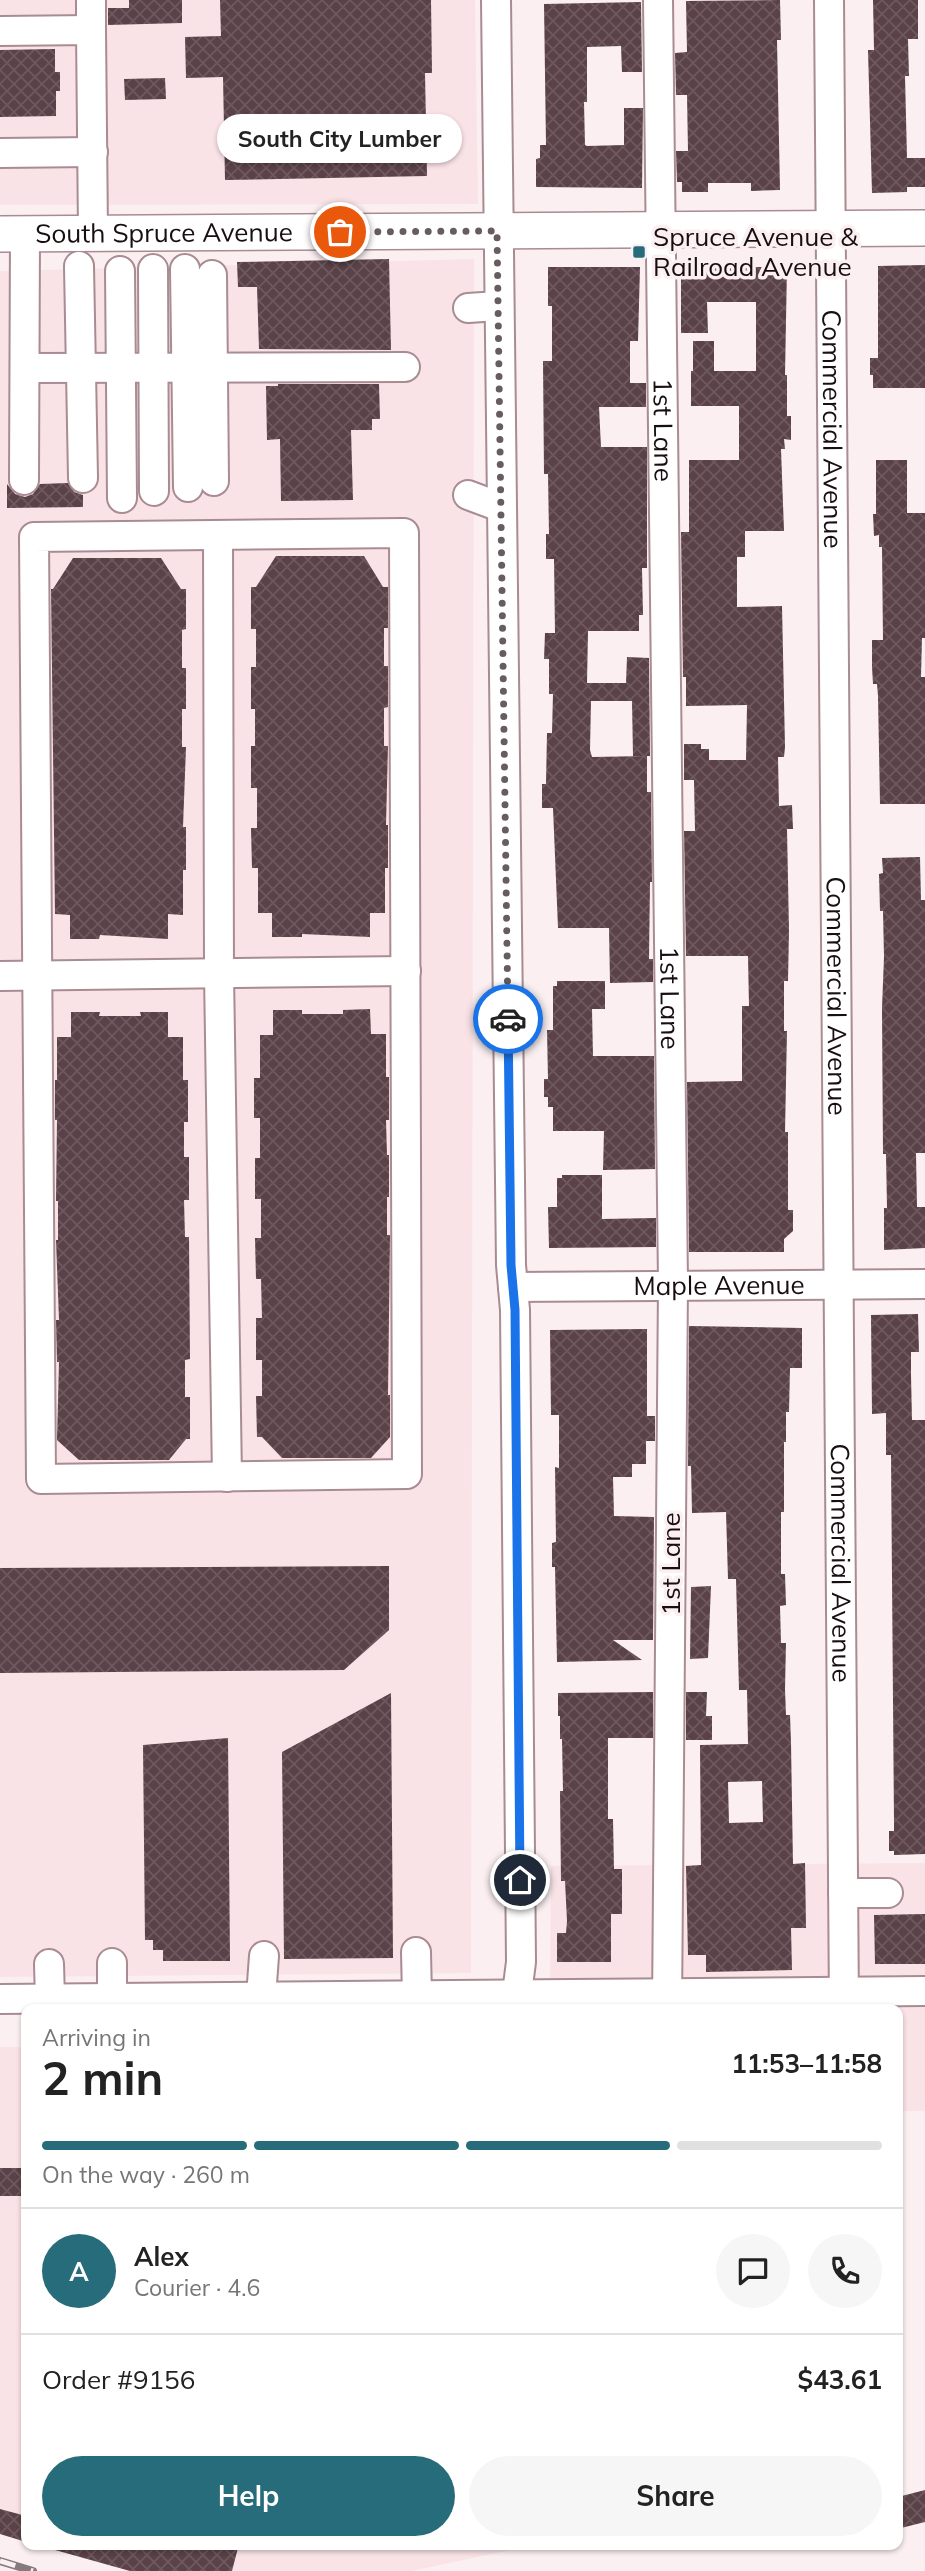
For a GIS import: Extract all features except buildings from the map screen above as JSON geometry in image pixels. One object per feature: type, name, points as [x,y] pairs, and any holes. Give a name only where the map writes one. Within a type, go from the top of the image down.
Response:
[{"type":"main road","name":"South Spruce Avenue","points":[[13,234],[925,228]]},
{"type":"street","points":[[91,0],[93,233]]},
{"type":"street","points":[[496,0],[500,507],[513,1287],[520,1948],[516,2002]]},
{"type":"street","name":"1st Lane","points":[[658,0],[673,1284],[667,2002]]},
{"type":"street","name":"Commercial Avenue","points":[[829,0],[844,2001]]},
{"type":"street","points":[[0,31],[91,30]]},
{"type":"street","points":[[0,153],[93,152]]},
{"type":"street","points":[[13,234],[25,368],[24,480]]},
{"type":"street","points":[[79,266],[83,478]]},
{"type":"street","points":[[153,269],[154,491]]},
{"type":"street","points":[[120,271],[122,498]]},
{"type":"street","points":[[199,272],[201,484]]},
{"type":"street","points":[[468,308],[498,306]]},
{"type":"street","points":[[25,368],[405,367]]},
{"type":"street","points":[[468,495],[500,507]]},
{"type":"street","points":[[404,533],[406,971],[407,1474],[41,1479],[34,537],[404,533]]},
{"type":"street","points":[[218,535],[219,974],[227,1477]]},
{"type":"street","points":[[0,976],[406,971]]},
{"type":"street","name":"Maple Avenue","points":[[513,1287],[925,1284]]},
{"type":"street","points":[[843,1893],[888,1893]]},
{"type":"street","points":[[416,1952],[416,1996]]},
{"type":"street","points":[[261,1997],[264,1956]]},
{"type":"street","points":[[112,1963],[112,1998]]},
{"type":"street","points":[[49,1964],[50,1999]]},
{"type":"street","points":[[0,1999],[112,1998],[198,2003],[261,1997],[416,1996],[516,2002],[844,2001],[892,2000],[925,1991]]},
{"type":"shaded area","points":[[0,0],[475,0],[478,204],[0,205]]},
{"type":"shaded area","points":[[474,259],[471,1973],[0,1977],[0,271]]},
{"type":"shaded area","points":[[925,1863],[925,2111],[903,2111],[903,2004],[550,2004],[551,1866]]},
{"type":"shaded area","points":[[0,2047],[21,2047],[21,2538],[0,2532]]},
{"type":"shaded area","points":[[58,2550],[511,2550],[412,2571],[132,2571]]},
{"type":"railway","points":[[0,2561],[33,2571]]},
{"type":"way so far","points":[[340,232],[497,231],[508,1019]]},
{"type":"place","name":"South City Lumber","points":[[340,232]]},
{"type":"place","name":"Spruce Avenue & Railroad Avenue","points":[[639,252]]},
{"type":"route","points":[[508,1019],[511,1265],[515,1310],[520,1880]]}]
